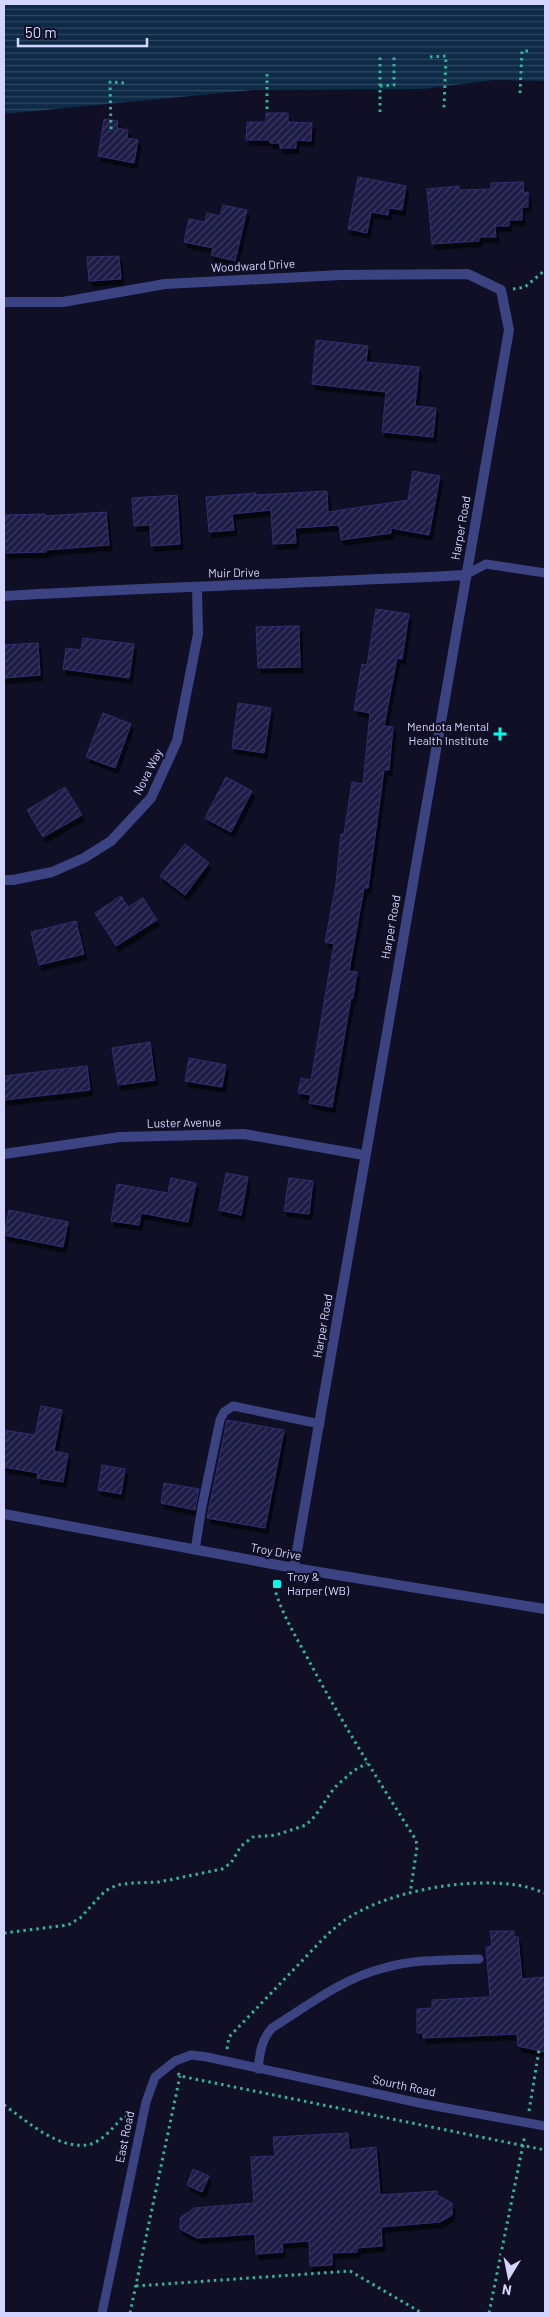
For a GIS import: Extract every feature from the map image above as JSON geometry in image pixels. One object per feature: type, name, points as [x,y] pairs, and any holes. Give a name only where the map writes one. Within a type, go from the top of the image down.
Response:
[{"type":"street","name":"Woodward Drive","points":[[4,302],[63,302],[164,284],[341,275],[468,274],[501,290]]},
{"type":"street","name":"Harper Road","points":[[294,1568],[320,1424],[364,1155],[509,330],[501,290]]},
{"type":"street","name":"Muir Drive","points":[[4,596],[465,575]]},
{"type":"street","name":"Nova Way","points":[[4,880],[52,872],[84,858],[111,841],[151,798],[177,741],[198,634],[197,587]]},
{"type":"street","name":"Luster Avenue","points":[[4,1154],[120,1137],[244,1134],[364,1155]]},
{"type":"street","name":"Troy Drive","points":[[4,1514],[294,1568],[545,1609]]},
{"type":"lane","points":[[465,575],[486,564],[545,573]]},
{"type":"lane","points":[[195,1550],[220,1420],[224,1412],[233,1406],[320,1424]]},
{"type":"lane","points":[[258,2069],[260,2047],[265,2036],[272,2028],[344,1984],[383,1968],[406,1963],[479,1959]]},
{"type":"lane","name":"East Road","points":[[102,2313],[141,2120],[155,2077],[175,2061],[191,2055],[258,2069]]},
{"type":"lane","name":"Sourth Road","points":[[258,2069],[545,2126]]},
{"type":"path","points":[[520,93],[522,51],[528,51]]},
{"type":"path","points":[[380,55],[380,112]]},
{"type":"path","points":[[380,86],[394,85],[394,56]]},
{"type":"path","points":[[430,56],[446,56],[444,108]]},
{"type":"path","points":[[267,70],[267,109]]},
{"type":"path","points":[[111,129],[110,82],[124,83]]},
{"type":"path","points":[[501,290],[525,287],[545,270]]},
{"type":"path","points":[[275,1586],[274,1590],[285,1620],[295,1634],[334,1708],[416,1840],[416,1860],[410,1895]]},
{"type":"path","points":[[4,1933],[30,1928],[50,1929],[68,1925],[80,1918],[105,1891],[117,1885],[133,1882],[159,1882],[222,1869],[231,1863],[241,1846],[253,1837],[276,1835],[306,1824],[315,1816],[334,1788],[353,1771],[367,1763]]},
{"type":"path","points":[[224,2062],[229,2037],[318,1944],[341,1923],[364,1908],[445,1885],[472,1882],[516,1885],[545,1893]]},
{"type":"path","points":[[489,2313],[527,2123],[538,2050]]},
{"type":"path","points":[[130,2313],[180,2076],[545,2150]]},
{"type":"path","points":[[4,2105],[54,2139],[81,2145],[92,2144],[105,2135],[124,2116],[141,2120]]},
{"type":"path","points":[[136,2286],[350,2271],[422,2313]]},
{"type":"water","points":[[4,4],[545,4],[545,81],[494,80],[423,89],[253,90],[4,114]]},
{"type":"building","points":[[266,113],[288,113],[288,122],[312,123],[311,141],[296,140],[296,148],[280,148],[280,143],[270,143],[270,140],[246,140],[247,122],[266,122]]},
{"type":"building","points":[[104,119],[118,121],[117,128],[128,130],[127,138],[138,140],[134,163],[98,156]]},
{"type":"building","points":[[358,177],[406,186],[402,210],[389,208],[388,215],[371,212],[367,233],[348,229]]},
{"type":"building","points":[[523,182],[524,193],[528,192],[528,207],[522,207],[522,220],[509,220],[509,226],[495,226],[496,237],[479,237],[479,241],[432,244],[427,189],[459,186],[459,190],[491,189],[491,183]]},
{"type":"building","points":[[223,205],[247,210],[235,261],[211,255],[213,248],[184,242],[189,219],[205,222],[207,213],[220,216]]},
{"type":"building","points":[[119,256],[121,279],[89,281],[87,257]]},
{"type":"building","points":[[316,340],[368,346],[366,362],[419,367],[415,406],[436,408],[433,437],[382,432],[386,392],[312,384]]},
{"type":"building","points":[[413,471],[440,476],[429,535],[391,528],[391,533],[341,540],[339,525],[295,528],[296,543],[273,544],[271,510],[232,514],[234,530],[209,532],[206,497],[256,493],[256,495],[327,491],[328,512],[408,500]]},
{"type":"building","points":[[177,495],[180,544],[151,546],[150,525],[134,526],[132,498]]},
{"type":"building","points":[[106,512],[109,545],[46,550],[46,552],[4,553],[4,515],[45,514],[45,516]]},
{"type":"building","points":[[376,609],[409,614],[402,659],[397,658],[384,726],[393,727],[389,770],[384,770],[368,888],[364,888],[349,971],[357,972],[332,1107],[309,1103],[311,1095],[298,1093],[301,1078],[311,1080],[334,944],[325,942],[336,884],[341,834],[344,834],[352,782],[363,784],[370,713],[354,710],[362,664],[367,665]]},
{"type":"building","points":[[299,626],[300,667],[258,668],[256,627]]},
{"type":"building","points":[[83,638],[134,644],[129,678],[63,669],[66,648],[81,650]]},
{"type":"building","points":[[38,643],[40,675],[4,678],[4,645]]},
{"type":"building","points":[[238,703],[271,708],[264,753],[232,748]]},
{"type":"building","points":[[103,713],[131,724],[115,768],[86,757]]},
{"type":"building","points":[[226,777],[252,791],[231,832],[205,818]]},
{"type":"building","points":[[65,787],[82,815],[43,837],[27,810]]},
{"type":"building","points":[[185,844],[209,863],[185,895],[160,876]]},
{"type":"building","points":[[121,896],[128,907],[143,898],[157,920],[116,946],[95,913]]},
{"type":"building","points":[[76,921],[84,954],[39,965],[31,932]]},
{"type":"building","points":[[150,1042],[155,1080],[118,1085],[112,1048]]},
{"type":"building","points":[[189,1058],[226,1065],[222,1087],[185,1081]]},
{"type":"building","points":[[87,1066],[90,1090],[4,1100],[4,1076]]},
{"type":"building","points":[[226,1173],[248,1177],[241,1215],[219,1210]]},
{"type":"building","points":[[171,1178],[196,1183],[188,1222],[141,1213],[139,1225],[111,1221],[117,1184],[168,1193]]},
{"type":"building","points":[[289,1178],[313,1181],[309,1214],[284,1211]]},
{"type":"building","points":[[9,1210],[68,1222],[63,1247],[4,1235]]},
{"type":"building","points":[[41,1406],[62,1410],[54,1451],[68,1454],[63,1482],[37,1478],[38,1473],[4,1467],[4,1430],[35,1435]]},
{"type":"building","points":[[227,1420],[284,1430],[265,1528],[207,1518]]},
{"type":"building","points":[[102,1465],[125,1469],[121,1494],[98,1490]]},
{"type":"building","points":[[164,1483],[199,1489],[195,1510],[161,1503]]},
{"type":"building","points":[[490,1931],[514,1931],[514,1937],[518,1937],[522,1979],[545,1977],[545,2052],[518,2046],[517,2034],[423,2038],[422,2033],[417,2033],[417,2009],[432,2008],[432,2000],[490,1997],[486,1947],[492,1946]]},
{"type":"building","points":[[348,2133],[349,2150],[376,2147],[380,2195],[437,2191],[437,2195],[452,2203],[452,2215],[440,2222],[381,2227],[382,2246],[357,2248],[357,2252],[332,2253],[332,2265],[310,2266],[309,2241],[282,2243],[283,2252],[256,2254],[255,2234],[197,2238],[180,2229],[180,2218],[194,2208],[254,2203],[251,2157],[275,2156],[273,2137]]},
{"type":"building","points":[[193,2169],[209,2176],[202,2192],[187,2185]]},
{"type":"place","name":"Mendota Mental Health Institute","points":[[500,734]]},
{"type":"place","name":"Troy & Harper (WB)","points":[[277,1584]]}]
